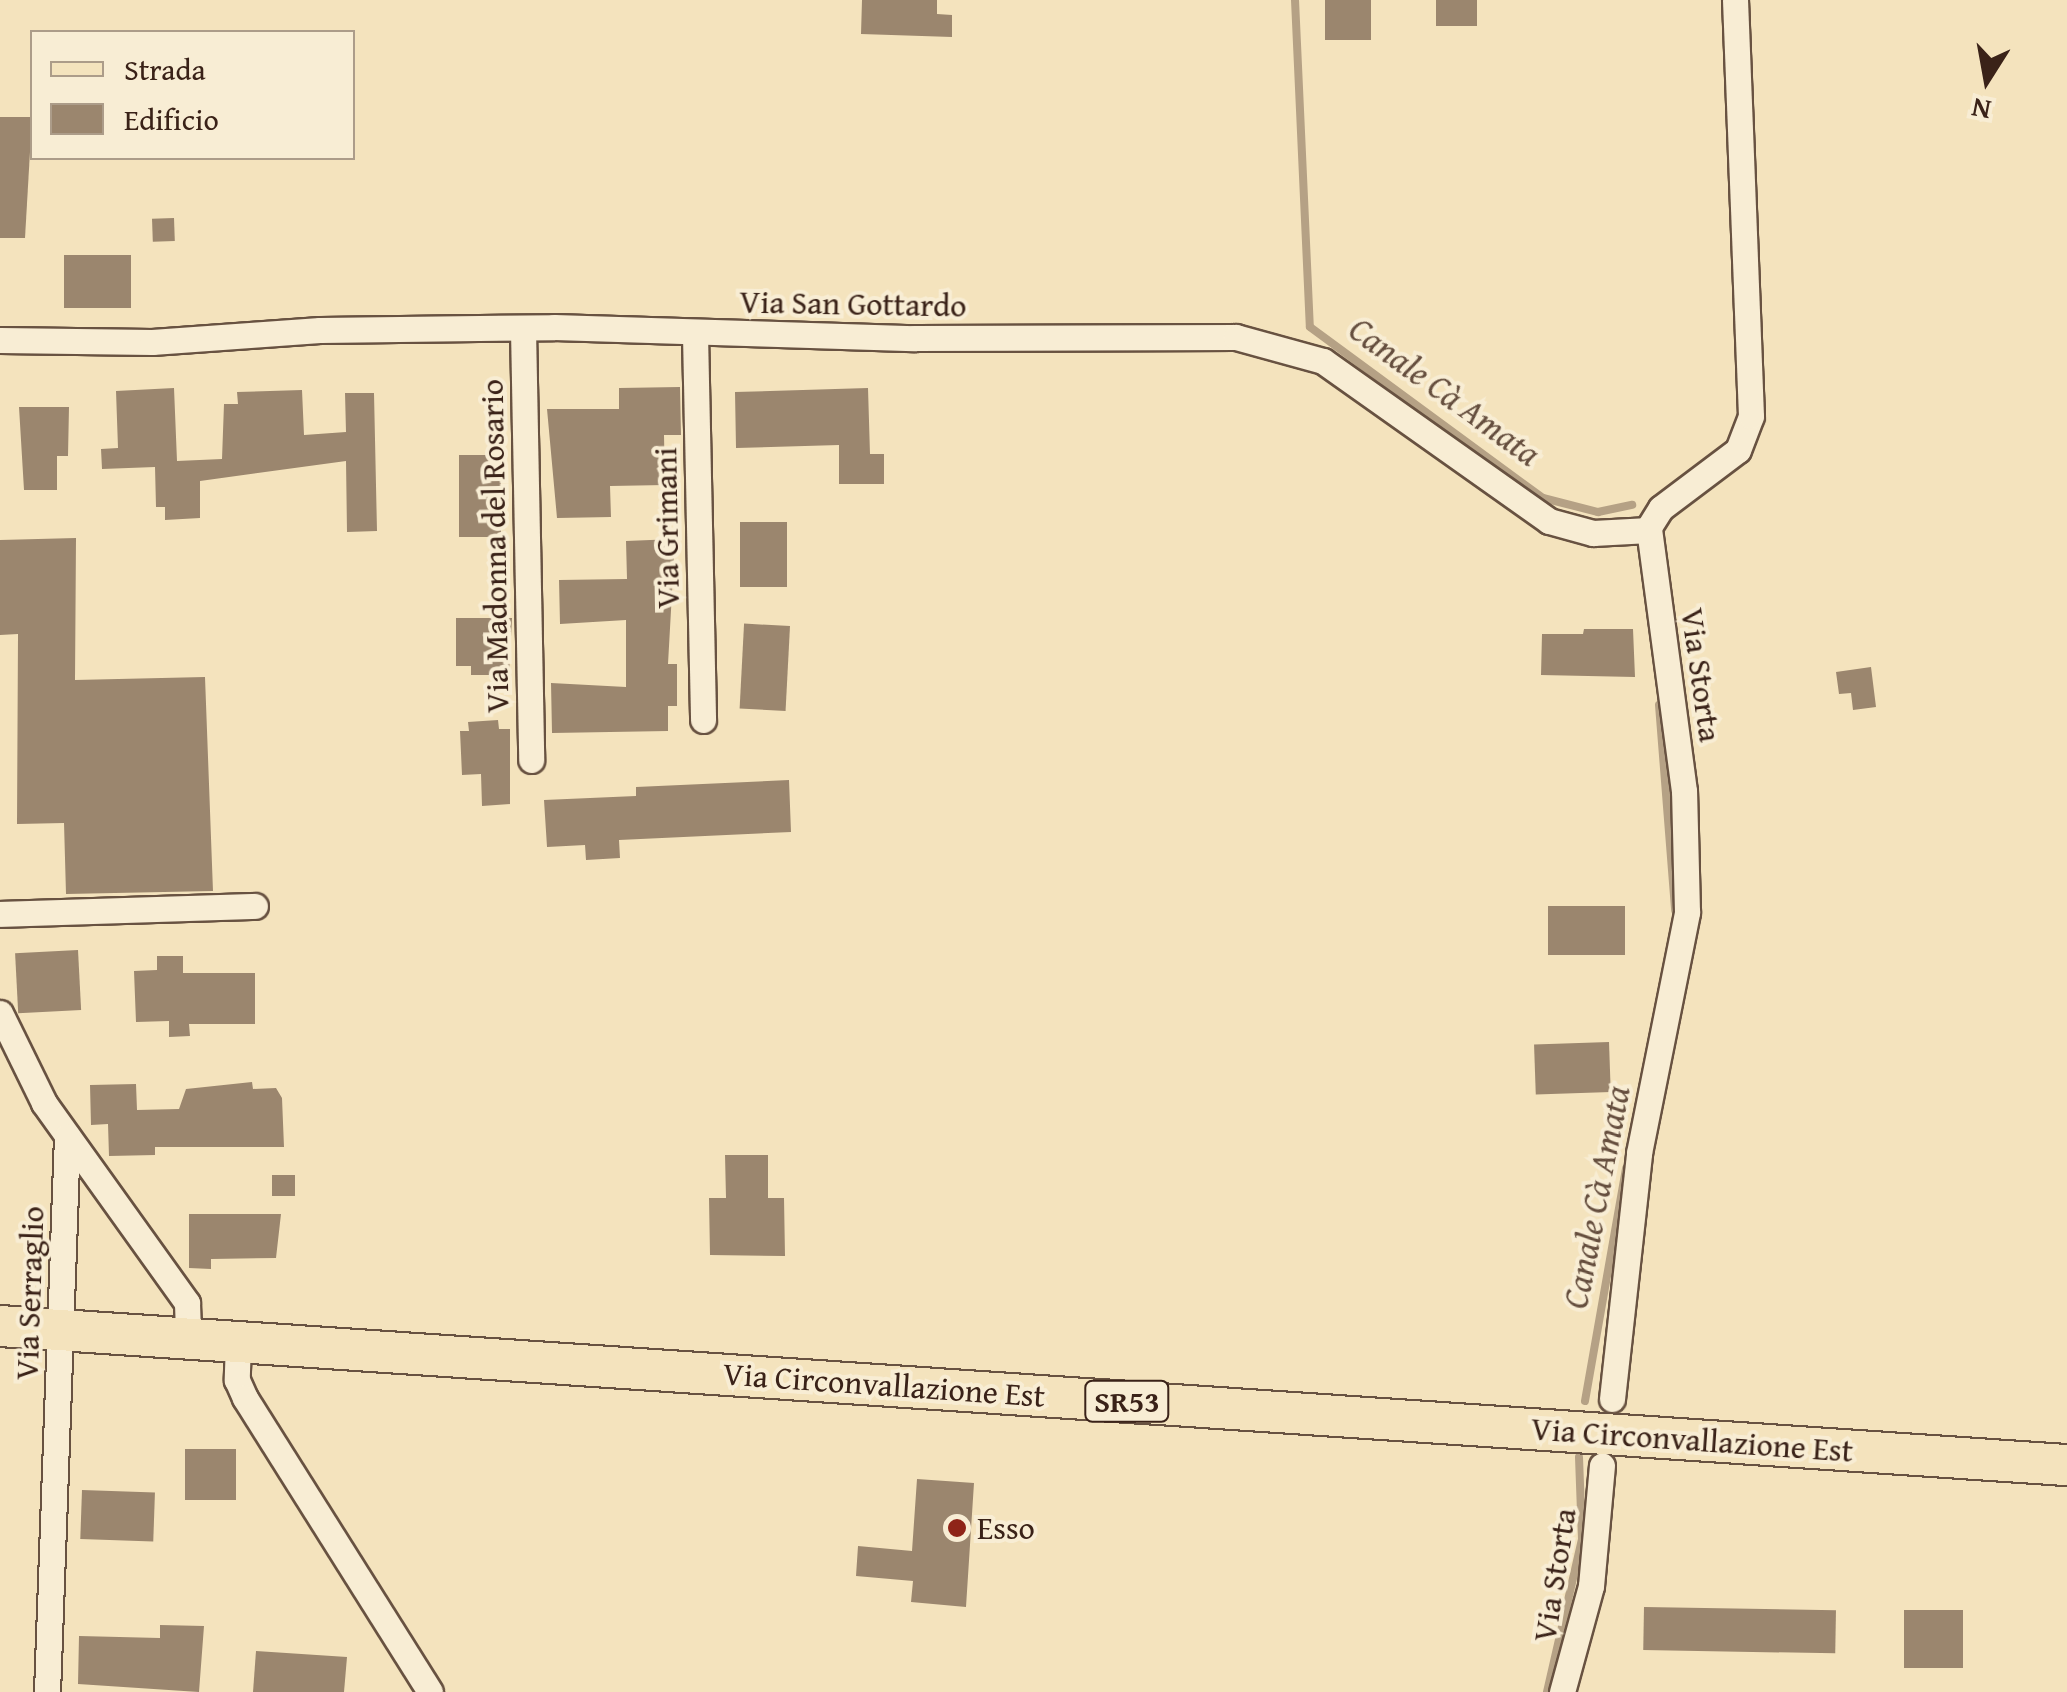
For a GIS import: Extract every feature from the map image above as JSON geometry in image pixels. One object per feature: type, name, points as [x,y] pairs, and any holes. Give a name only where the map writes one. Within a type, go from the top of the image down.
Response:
[{"type":"main road","name":"Via Circonvallazione Est","points":[[0,1326],[2067,1466]]},
{"type":"street","points":[[1649,530],[1656,512],[1733,455],[1750,424],[1735,0]]},
{"type":"street","name":"Via San Gottardo","points":[[0,340],[523,330],[1269,342],[1336,369],[1549,521],[1593,532],[1649,530]]},
{"type":"street","name":"Via Madonna del Rosario","points":[[523,330],[532,760]]},
{"type":"street","name":"Via Grimani","points":[[696,334],[703,720]]},
{"type":"street","name":"Via Storta","points":[[1612,1399],[1639,1152],[1687,912],[1684,791],[1649,530]]},
{"type":"street","points":[[0,914],[255,906]]},
{"type":"street","points":[[0,1014],[66,1136],[184,1297],[188,1339]]},
{"type":"street","name":"Via Serraglio","points":[[47,1692],[63,1330],[66,1136]]},
{"type":"street","points":[[238,1342],[237,1380],[245,1398],[430,1692]]},
{"type":"street","name":"Via Storta","points":[[1562,1692],[1591,1586],[1602,1464]]},
{"type":"building","points":[[862,0],[937,0],[937,14],[952,15],[952,37],[861,34]]},
{"type":"building","points":[[1325,0],[1371,0],[1371,40],[1325,40]]},
{"type":"building","points":[[1436,0],[1477,0],[1477,26],[1436,26]]},
{"type":"building","points":[[0,117],[30,117],[25,238],[0,238]]},
{"type":"building","points":[[174,218],[175,241],[153,242],[152,219]]},
{"type":"building","points":[[64,255],[131,255],[131,308],[64,308]]},
{"type":"building","points":[[680,387],[681,435],[664,435],[665,485],[610,486],[611,517],[557,518],[547,409],[619,409],[619,388]]},
{"type":"building","points":[[174,388],[177,461],[222,459],[224,404],[238,404],[237,392],[302,390],[304,435],[346,432],[345,393],[374,393],[377,531],[347,532],[346,461],[200,481],[200,518],[165,520],[165,507],[156,507],[155,467],[102,469],[101,449],[118,448],[116,391]]},
{"type":"building","points":[[868,388],[870,454],[884,454],[884,484],[839,484],[839,445],[736,448],[735,392]]},
{"type":"building","points":[[19,407],[69,407],[68,456],[57,456],[57,490],[24,490]]},
{"type":"building","points":[[459,455],[501,455],[501,537],[459,537]]},
{"type":"building","points":[[740,522],[787,522],[787,587],[740,587]]},
{"type":"building","points":[[76,538],[75,680],[205,677],[213,891],[66,894],[64,823],[17,824],[18,634],[0,635],[0,540]]},
{"type":"building","points":[[675,539],[668,664],[677,664],[677,706],[668,706],[668,731],[552,733],[551,683],[626,687],[626,620],[560,624],[559,580],[627,579],[626,541]]},
{"type":"building","points":[[456,618],[512,618],[509,675],[471,675],[471,666],[456,666]]},
{"type":"building","points":[[744,624],[790,626],[786,711],[740,708]]},
{"type":"building","points":[[1584,629],[1633,629],[1635,677],[1541,675],[1542,634],[1583,634]]},
{"type":"building","points":[[1871,667],[1876,707],[1853,710],[1851,693],[1839,694],[1836,672]]},
{"type":"building","points":[[498,720],[499,729],[510,729],[510,804],[482,806],[481,774],[462,775],[460,731],[469,731],[468,722]]},
{"type":"building","points":[[789,780],[791,832],[619,840],[620,858],[586,860],[585,845],[547,847],[544,800],[636,796],[636,787]]},
{"type":"building","points":[[1548,906],[1625,906],[1625,955],[1548,955]]},
{"type":"building","points":[[78,950],[81,1010],[18,1013],[15,953]]},
{"type":"building","points":[[157,956],[183,956],[183,973],[255,973],[255,1024],[189,1024],[190,1036],[169,1037],[169,1021],[136,1022],[134,971],[157,970]]},
{"type":"building","points":[[1609,1042],[1611,1092],[1536,1095],[1534,1045]]},
{"type":"building","points":[[252,1082],[253,1089],[276,1088],[282,1098],[284,1147],[155,1147],[155,1155],[109,1156],[108,1124],[91,1125],[90,1085],[136,1084],[137,1110],[179,1109],[186,1089]]},
{"type":"building","points":[[725,1155],[768,1155],[768,1198],[784,1198],[785,1256],[710,1255],[709,1198],[726,1198]]},
{"type":"building","points":[[272,1175],[295,1175],[295,1196],[272,1196]]},
{"type":"building","points":[[189,1214],[281,1214],[276,1258],[211,1259],[211,1269],[189,1268]]},
{"type":"building","points":[[185,1449],[236,1449],[236,1500],[185,1500]]},
{"type":"building","points":[[917,1479],[974,1483],[966,1607],[911,1602],[913,1581],[856,1576],[858,1546],[912,1551]]},
{"type":"building","points":[[82,1490],[155,1493],[153,1542],[80,1539]]},
{"type":"building","points":[[1644,1607],[1836,1610],[1835,1653],[1643,1650]]},
{"type":"building","points":[[1904,1610],[1963,1610],[1963,1668],[1904,1668]]},
{"type":"building","points":[[160,1625],[204,1626],[199,1692],[78,1684],[79,1636],[160,1638]]},
{"type":"building","points":[[256,1651],[347,1657],[344,1692],[253,1692]]},
{"type":"waterway","name":"Canale Cà Amata","points":[[1295,0],[1310,327],[1543,498],[1598,512],[1632,505]]},
{"type":"waterway","name":"Canale Cà Amata","points":[[1659,705],[1675,910]]},
{"type":"waterway","name":"Canale Cà Amata","points":[[1585,1401],[1626,1169]]},
{"type":"waterway","name":"Canale Cà Amata","points":[[1547,1692],[1582,1539],[1579,1457]]},
{"type":"place","name":"Esso","points":[[957,1528]]}]
